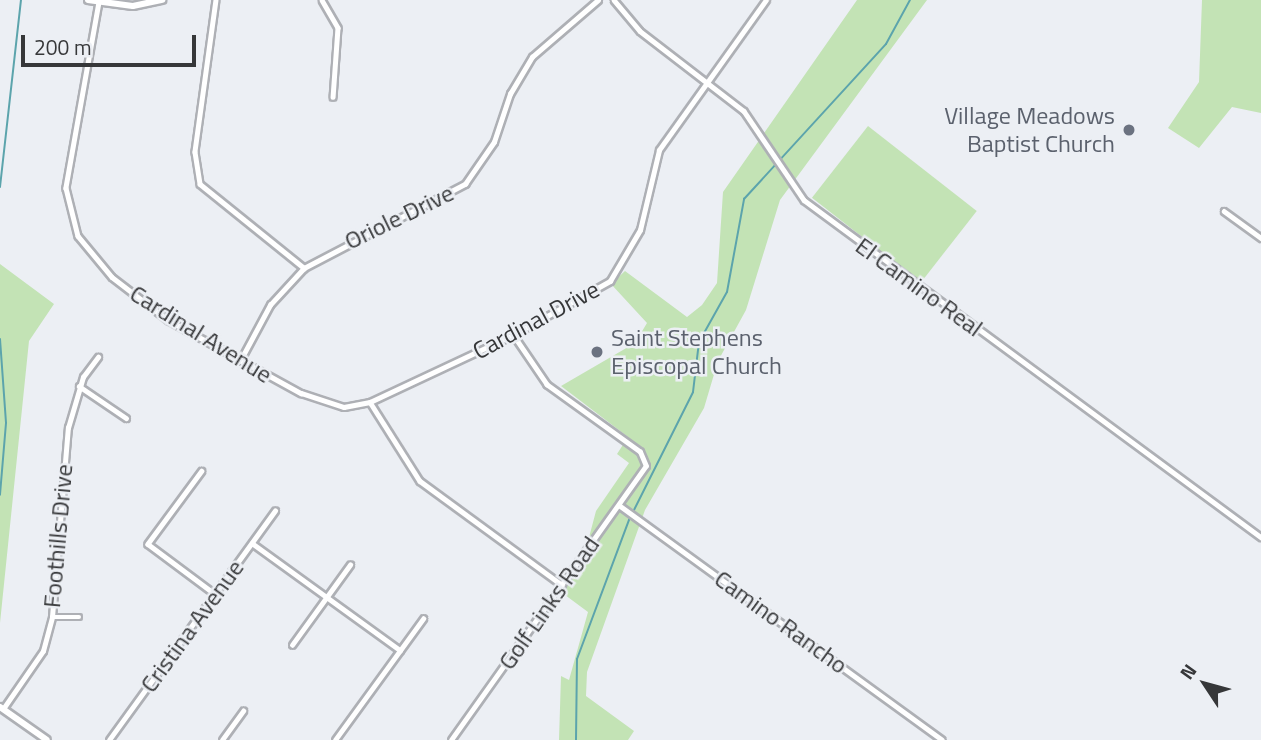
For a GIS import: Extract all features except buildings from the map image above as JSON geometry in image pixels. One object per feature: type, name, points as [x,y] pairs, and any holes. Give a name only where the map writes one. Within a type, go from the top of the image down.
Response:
[{"type":"street","points":[[88,0],[133,3],[162,0]]},
{"type":"street","points":[[216,0],[195,152],[200,184],[304,268]]},
{"type":"street","points":[[322,0],[338,28],[333,97]]},
{"type":"street","name":"Oriole Drive","points":[[240,361],[270,305],[304,268],[465,184],[494,142],[510,94],[532,57],[598,0]]},
{"type":"street","name":"El Camino Real","points":[[614,0],[640,31],[707,78],[744,111],[778,167],[804,200],[1261,537]]},
{"type":"street","name":"Cardinal Drive","points":[[370,402],[513,335],[599,290],[621,267],[640,230],[659,150],[707,78],[766,0]]},
{"type":"street","name":"Cardinal Avenue","points":[[99,2],[66,188],[78,236],[112,277],[240,361],[332,405],[370,402]]},
{"type":"street","points":[[1224,211],[1261,238]]},
{"type":"street","name":"Golf Links Road","points":[[451,740],[646,466],[640,452],[547,385],[513,335]]},
{"type":"street","name":"Foothills Drive","points":[[2,708],[44,651],[52,617],[68,428],[79,386],[98,357]]},
{"type":"street","points":[[79,386],[125,418]]},
{"type":"street","points":[[370,402],[420,481],[562,585]]},
{"type":"street","points":[[202,471],[148,544],[215,594]]},
{"type":"street","name":"Camino Rancho","points":[[619,505],[942,740]]},
{"type":"street","name":"Cristina Avenue","points":[[109,740],[275,511]]},
{"type":"street","points":[[253,543],[400,650]]},
{"type":"street","points":[[292,645],[350,565]]},
{"type":"street","points":[[52,617],[79,617]]},
{"type":"street","points":[[335,740],[423,619]]},
{"type":"street","points":[[2,708],[47,740]]},
{"type":"street","points":[[222,740],[243,711]]},
{"type":"green space","points":[[857,0],[927,0],[780,200],[746,310],[718,361],[704,408],[645,510],[587,672],[586,696],[634,731],[628,740],[559,740],[561,676],[569,680],[588,612],[561,592],[587,545],[596,511],[629,463],[617,454],[628,437],[561,386],[635,343],[647,323],[611,284],[625,271],[687,317],[702,305],[717,283],[723,192]]},
{"type":"green space","points":[[1202,0],[1261,0],[1261,113],[1232,107],[1199,148],[1168,128],[1199,82]]},
{"type":"green space","points":[[868,126],[977,211],[921,283],[812,198]]},
{"type":"green space","points":[[0,264],[54,304],[29,341],[0,623]]},
{"type":"waterway","points":[[0,187],[21,0]]},
{"type":"waterway","points":[[633,512],[693,392],[699,342],[727,292],[744,199],[886,44],[910,0]]},
{"type":"waterway","points":[[0,339],[6,423],[0,495]]},
{"type":"waterway","points":[[576,740],[577,659],[630,517]]},
{"type":"place","name":"Village Meadows Baptist Church","points":[[1129,130]]},
{"type":"place","name":"Saint Stephens Episcopal Church","points":[[597,352]]}]
